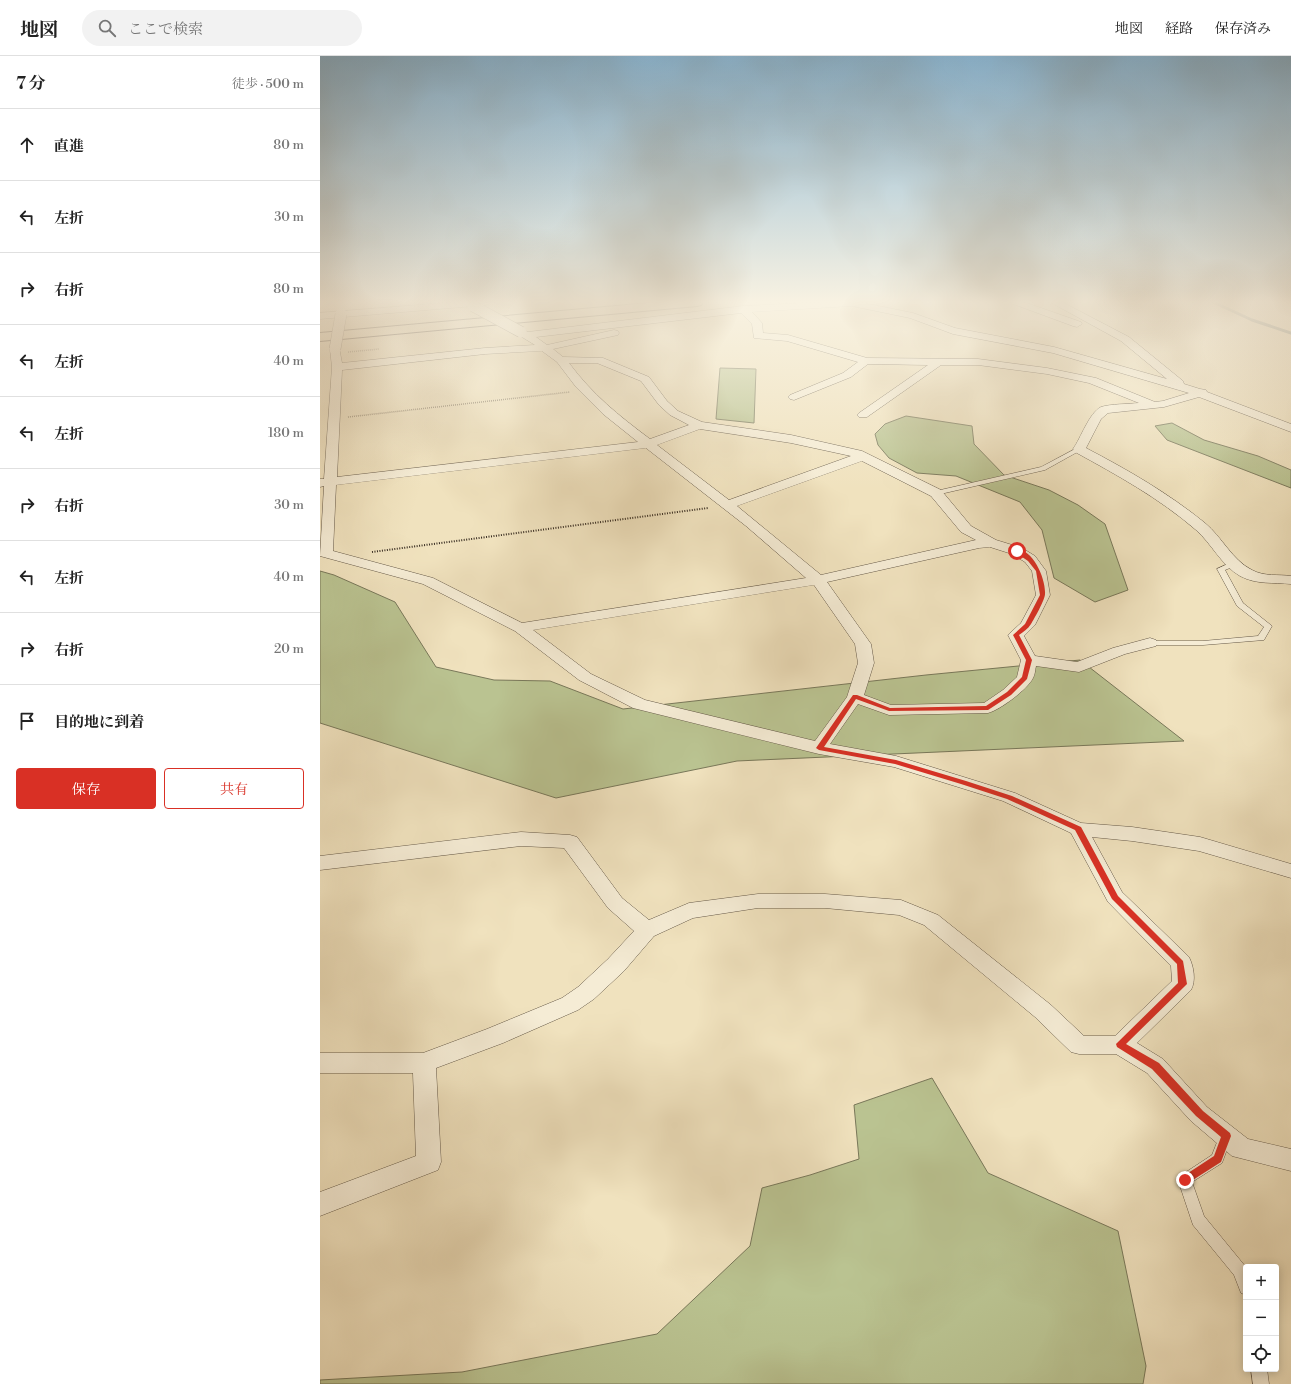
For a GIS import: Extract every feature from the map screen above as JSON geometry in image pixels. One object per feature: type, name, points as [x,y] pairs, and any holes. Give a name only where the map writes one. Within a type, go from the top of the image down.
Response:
[{"type":"street","points":[[337,364],[334,418],[325,482],[323,553],[428,581],[520,628],[585,677],[640,704],[819,748],[896,762],[1009,797],[1078,828],[1200,844],[1291,871]]},
{"type":"street","points":[[337,367],[365,364]]},
{"type":"street","points":[[564,364],[607,412],[727,505],[818,580],[863,644],[866,663],[855,697],[819,748]]},
{"type":"street","points":[[609,364],[645,379],[663,403],[674,413],[699,425],[791,439],[863,456],[936,493],[966,529],[991,543],[1017,551],[1030,560],[1039,571],[1043,595],[1028,625],[1016,635],[1029,660],[1025,678],[1009,694],[988,708],[889,710],[855,697]]},
{"type":"street","points":[[794,397],[847,375],[863,364]]},
{"type":"street","points":[[863,415],[936,364]]},
{"type":"street","points":[[993,364],[1047,371],[1084,378],[1153,405]]},
{"type":"street","points":[[1104,364],[1202,392],[1291,428]]},
{"type":"street","points":[[1156,364],[1184,386]]},
{"type":"street","points":[[1202,392],[1164,404],[1105,410],[1099,413],[1086,440],[1079,448],[1126,474],[1172,504],[1203,529],[1232,564],[1255,578],[1291,580]]},
{"type":"street","points":[[325,482],[648,444],[699,425]]},
{"type":"street","points":[[727,505],[863,456]]},
{"type":"street","points":[[520,628],[818,580],[979,544],[991,543]]},
{"type":"street","points":[[1029,660],[1079,667],[1119,650],[1150,643]]},
{"type":"street","points":[[1078,828],[1115,897],[1181,963],[1182,984],[1120,1044]]},
{"type":"street","points":[[320,863],[521,839],[570,842],[616,903],[647,930]]},
{"type":"street","points":[[320,1063],[424,1063],[495,1036],[570,1004],[586,993],[616,965],[647,930],[690,911],[758,902],[825,901],[901,908],[931,920],[1043,1011],[1079,1045],[1120,1044],[1155,1066],[1200,1114],[1241,1148],[1291,1160]]},
{"type":"street","points":[[320,1204],[430,1162],[424,1063]]},
{"type":"lane","points":[[936,493],[1043,469],[1079,448]]},
{"type":"lane","points":[[1150,643],[1203,643],[1261,638],[1268,626],[1240,604],[1221,569],[1232,564]]},
{"type":"lane","points":[[1226,1136],[1217,1159],[1185,1180],[1198,1220],[1240,1271],[1243,1280]]},
{"type":"lane","points":[[1259,1372],[1261,1384]]},
{"type":"path","points":[[334,418],[586,390]]},
{"type":"path","points":[[369,553],[727,505]]},
{"type":"green space","points":[[720,368],[756,369],[754,423],[716,419]]},
{"type":"green space","points":[[906,416],[972,426],[974,444],[1004,475],[1049,490],[1078,505],[1105,524],[1128,590],[1095,602],[1054,578],[1042,530],[1020,502],[956,476],[917,473],[889,458],[878,445],[875,434],[885,424]]},
{"type":"green space","points":[[1172,423],[1204,440],[1258,456],[1291,470],[1291,488],[1167,440],[1155,426]]},
{"type":"green space","points":[[320,571],[334,575],[395,602],[436,667],[494,680],[550,681],[623,709],[926,675],[1080,660],[1184,741],[737,761],[556,798],[320,723]]},
{"type":"green space","points":[[932,1078],[988,1173],[1118,1231],[1146,1366],[1143,1384],[320,1384],[320,1380],[462,1372],[657,1334],[750,1246],[762,1188],[810,1175],[859,1159],[854,1105]]},
{"type":"route","points":[[1017,551],[1030,560],[1039,571],[1043,595],[1028,625],[1016,635],[1029,660],[1025,678],[1009,694],[988,708],[889,710],[855,697],[819,748],[896,762],[964,783],[1009,797],[1078,828],[1115,897],[1181,963],[1182,984],[1120,1044],[1155,1066],[1200,1114],[1226,1136],[1217,1159],[1185,1180]]}]
